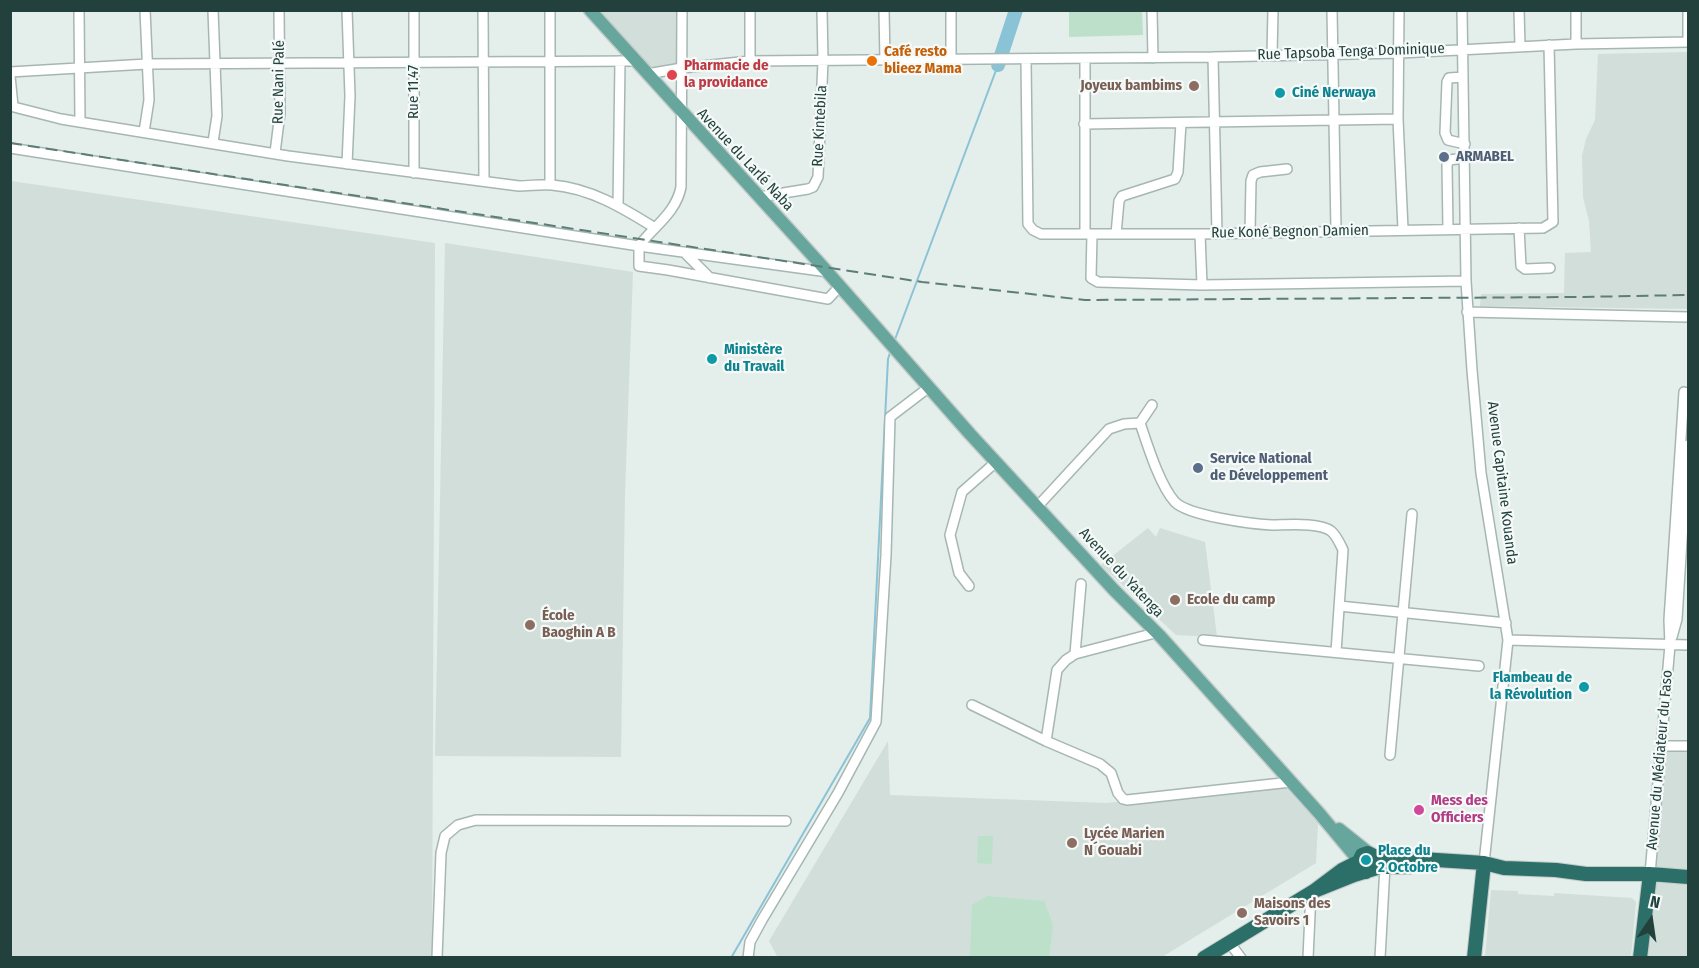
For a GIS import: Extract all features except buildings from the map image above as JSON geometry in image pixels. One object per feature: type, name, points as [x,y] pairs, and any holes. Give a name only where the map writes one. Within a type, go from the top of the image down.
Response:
[{"type":"highway","points":[[1203,957],[1312,891],[1329,878],[1369,863],[1483,866],[1586,874],[1684,876]]},
{"type":"highway","name":"Avenue Capitaine Kouanda","points":[[1474,957],[1483,866]]},
{"type":"highway","points":[[1640,957],[1650,874]]},
{"type":"main road","name":"Avenue du Larlé Naba","points":[[590,10],[879,329],[898,355]]},
{"type":"main road","name":"Avenue du Yatenga","points":[[898,355],[1037,507],[1160,636],[1319,813],[1369,863]]},
{"type":"street","points":[[79,10],[80,122]]},
{"type":"street","points":[[144,132],[148,100],[145,10]]},
{"type":"street","points":[[213,10],[217,116],[213,142]]},
{"type":"street","name":"Rue Nani Palé","points":[[274,153],[280,113],[279,10]]},
{"type":"street","points":[[347,10],[350,96],[348,164]]},
{"type":"street","name":"Rue 11.47","points":[[414,10],[414,173]]},
{"type":"street","points":[[483,10],[484,180]]},
{"type":"street","points":[[550,10],[550,185]]},
{"type":"street","points":[[682,10],[683,114],[680,194],[671,212],[639,246],[639,266],[828,299],[840,286]]},
{"type":"street","points":[[750,10],[750,61]]},
{"type":"street","name":"Rue Kintebila","points":[[759,197],[808,189],[816,182],[819,167],[823,61],[822,10]]},
{"type":"street","points":[[884,10],[885,60]]},
{"type":"street","points":[[951,10],[951,59]]},
{"type":"street","points":[[1152,10],[1153,58]]},
{"type":"street","points":[[1272,55],[1273,10]]},
{"type":"street","points":[[1332,10],[1336,230]]},
{"type":"street","points":[[1399,10],[1398,119],[1403,229]]},
{"type":"street","name":"Avenue Capitaine Kouanda","points":[[1462,10],[1467,312],[1481,473],[1508,640],[1483,866]]},
{"type":"street","points":[[1520,10],[1520,46]]},
{"type":"street","points":[[1576,10],[1576,44]]},
{"type":"street","points":[[1688,10],[1688,42]]},
{"type":"street","name":"Rue Tapsoba Tenga Dominique","points":[[646,74],[750,61],[1213,57],[1688,42]]},
{"type":"street","name":"Rue Koné Begnon Damien","points":[[1026,60],[1028,224],[1041,234],[1200,234],[1543,228],[1553,222],[1549,45]]},
{"type":"street","points":[[1213,57],[1217,233]]},
{"type":"street","points":[[1085,59],[1084,124],[1088,234],[1091,278],[1095,282],[1202,285],[1466,281]]},
{"type":"street","points":[[618,206],[620,61]]},
{"type":"street","points":[[10,72],[147,64],[634,61]]},
{"type":"street","points":[[10,76],[12,106],[53,117],[348,164],[519,186],[550,185],[586,192],[618,206],[655,228]]},
{"type":"street","points":[[1463,77],[1449,78],[1447,82],[1445,133],[1448,140],[1465,144]]},
{"type":"street","points":[[1084,124],[1398,119]]},
{"type":"street","points":[[1116,234],[1119,201],[1122,196],[1175,179],[1178,171],[1181,123]]},
{"type":"street","points":[[10,148],[639,246],[828,272]]},
{"type":"street","points":[[1448,229],[1447,165],[1453,158],[1465,158]]},
{"type":"street","points":[[1250,232],[1253,174],[1287,169]]},
{"type":"street","points":[[1519,228],[1521,266],[1525,269],[1550,268]]},
{"type":"street","points":[[1200,234],[1202,285]]},
{"type":"street","points":[[684,252],[711,278]]},
{"type":"street","points":[[1467,312],[1689,318]]},
{"type":"street","points":[[748,957],[750,942],[828,811],[876,722],[885,577],[890,417],[928,388]]},
{"type":"street","points":[[1670,645],[1668,620],[1684,392],[1689,393]]},
{"type":"street","points":[[1140,423],[1152,405]]},
{"type":"street","points":[[1037,507],[1109,429],[1124,424],[1140,423]]},
{"type":"street","points":[[1140,423],[1151,456],[1169,494],[1177,504],[1203,515],[1269,525],[1310,525],[1330,530],[1339,540],[1343,550],[1336,652]]},
{"type":"street","points":[[1670,645],[1677,619],[1689,445]]},
{"type":"street","points":[[969,586],[959,573],[950,535],[962,492],[996,462]]},
{"type":"street","points":[[1390,755],[1412,514]]},
{"type":"street","points":[[1075,654],[1081,584]]},
{"type":"street","points":[[1339,606],[1506,623]]},
{"type":"street","points":[[1046,741],[1057,670],[1065,660],[1075,654],[1155,633]]},
{"type":"street","points":[[1203,640],[1479,666]]},
{"type":"street","points":[[1508,640],[1689,645]]},
{"type":"street","name":"Avenue du Médiateur du Faso","points":[[1650,874],[1670,645]]},
{"type":"street","points":[[972,705],[1100,764],[1111,772],[1122,799],[1291,782]]},
{"type":"street","points":[[1661,746],[1689,746]]},
{"type":"street","points":[[437,957],[441,853],[445,836],[458,825],[476,820],[786,821]]},
{"type":"street","points":[[1369,863],[1380,957]]},
{"type":"street","points":[[1308,957],[1312,891]]},
{"type":"street","points":[[1229,942],[1241,957]]},
{"type":"shaded area","points":[[597,11],[679,11],[681,65],[652,71]]},
{"type":"shaded area","points":[[1688,52],[1688,309],[1480,306],[1481,294],[1564,293],[1565,253],[1591,252],[1589,221],[1583,197],[1582,156],[1586,139],[1595,120],[1598,54]]},
{"type":"shaded area","points":[[11,181],[435,243],[432,957],[11,957]]},
{"type":"shaded area","name":"École Baoghin A B","points":[[445,243],[633,272],[625,494],[621,757],[435,756]]},
{"type":"shaded area","name":"Ecole du camp","points":[[1148,528],[1156,537],[1160,528],[1205,542],[1217,637],[1176,635],[1101,565]]},
{"type":"shaded area","name":"Lycée Marien N´Gouabi","points":[[888,741],[890,795],[1106,803],[1284,786],[1318,823],[1316,863],[1162,957],[778,958],[769,941]]},
{"type":"shaded area","points":[[1661,746],[1688,746],[1688,957],[1641,958]]},
{"type":"shaded area","points":[[1491,890],[1518,891],[1518,894],[1554,896],[1554,893],[1632,898],[1636,902],[1631,957],[1485,957]]},
{"type":"green space","points":[[1069,11],[1142,11],[1143,35],[1069,37]]},
{"type":"green space","points":[[978,836],[993,836],[992,864],[977,863]]},
{"type":"green space","points":[[987,896],[1044,901],[1053,925],[1049,957],[970,957],[972,905]]},
{"type":"waterway","points":[[998,65],[1016,10]]},
{"type":"waterway","points":[[894,342],[998,65]]},
{"type":"waterway","points":[[731,958],[870,718],[888,359],[891,350]]},
{"type":"railway","points":[[10,143],[922,282],[1085,300],[1688,295]]},
{"type":"place","name":"Café resto blieez Mama","points":[[872,61]]},
{"type":"place","name":"Pharmacie de la providance","points":[[672,75]]},
{"type":"place","name":"Joyeux bambims","points":[[1194,86]]},
{"type":"place","name":"Ciné Nerwaya","points":[[1280,93]]},
{"type":"place","name":"ARMABEL","points":[[1444,157]]},
{"type":"place","name":"Ministère du Travail","points":[[712,359]]},
{"type":"place","name":"Service National de Développement","points":[[1198,468]]},
{"type":"place","name":"Ecole du camp","points":[[1175,600]]},
{"type":"place","name":"École Baoghin A B","points":[[530,625]]},
{"type":"place","name":"Flambeau de la Révolution","points":[[1584,687]]},
{"type":"place","name":"Mess des Officiers","points":[[1419,810]]},
{"type":"place","name":"Lycée Marien N´Gouabi","points":[[1072,843]]},
{"type":"place","name":"Place du 2 Octobre","points":[[1366,860]]},
{"type":"place","name":"Maisons des Savoirs 1","points":[[1242,913]]}]
